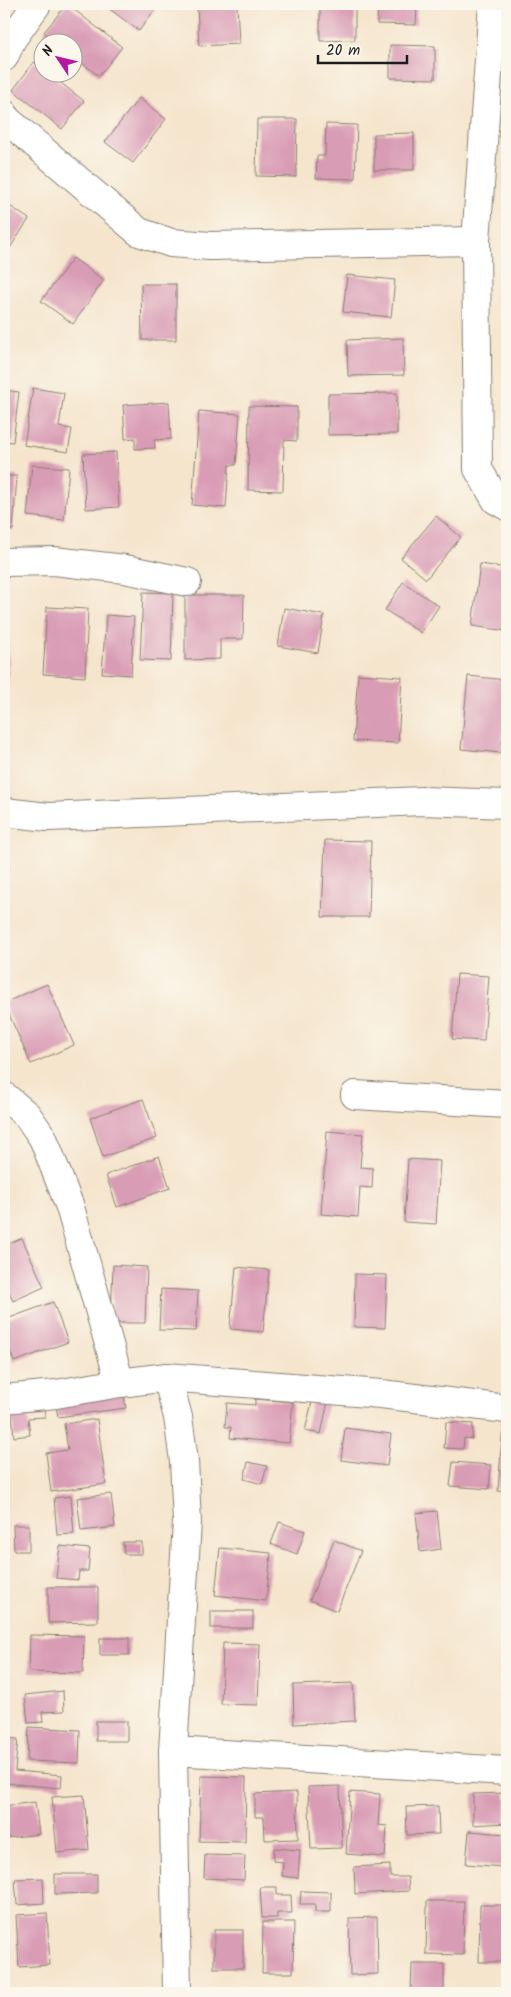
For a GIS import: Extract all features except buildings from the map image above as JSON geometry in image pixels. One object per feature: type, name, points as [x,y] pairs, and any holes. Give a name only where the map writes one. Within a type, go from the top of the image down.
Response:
[{"type":"street","points":[[4,57],[12,39],[37,4]]},
{"type":"street","points":[[492,4],[476,241],[478,469],[496,500],[507,506]]},
{"type":"street","points":[[4,114],[6,119],[140,232],[171,242],[210,246],[476,241]]},
{"type":"street","points":[[4,562],[54,561],[125,569],[187,582]]},
{"type":"street","points":[[4,812],[48,817],[422,801],[507,804]]},
{"type":"street","points":[[355,1094],[507,1104]]},
{"type":"street","points":[[4,1096],[15,1116],[43,1138],[70,1206],[120,1383]]},
{"type":"street","points":[[166,1377],[178,1417],[182,1443],[188,1522],[172,1752],[176,1993]]},
{"type":"street","points":[[4,1399],[56,1394],[166,1377],[381,1394],[507,1408]]},
{"type":"street","points":[[172,1752],[507,1771]]}]
